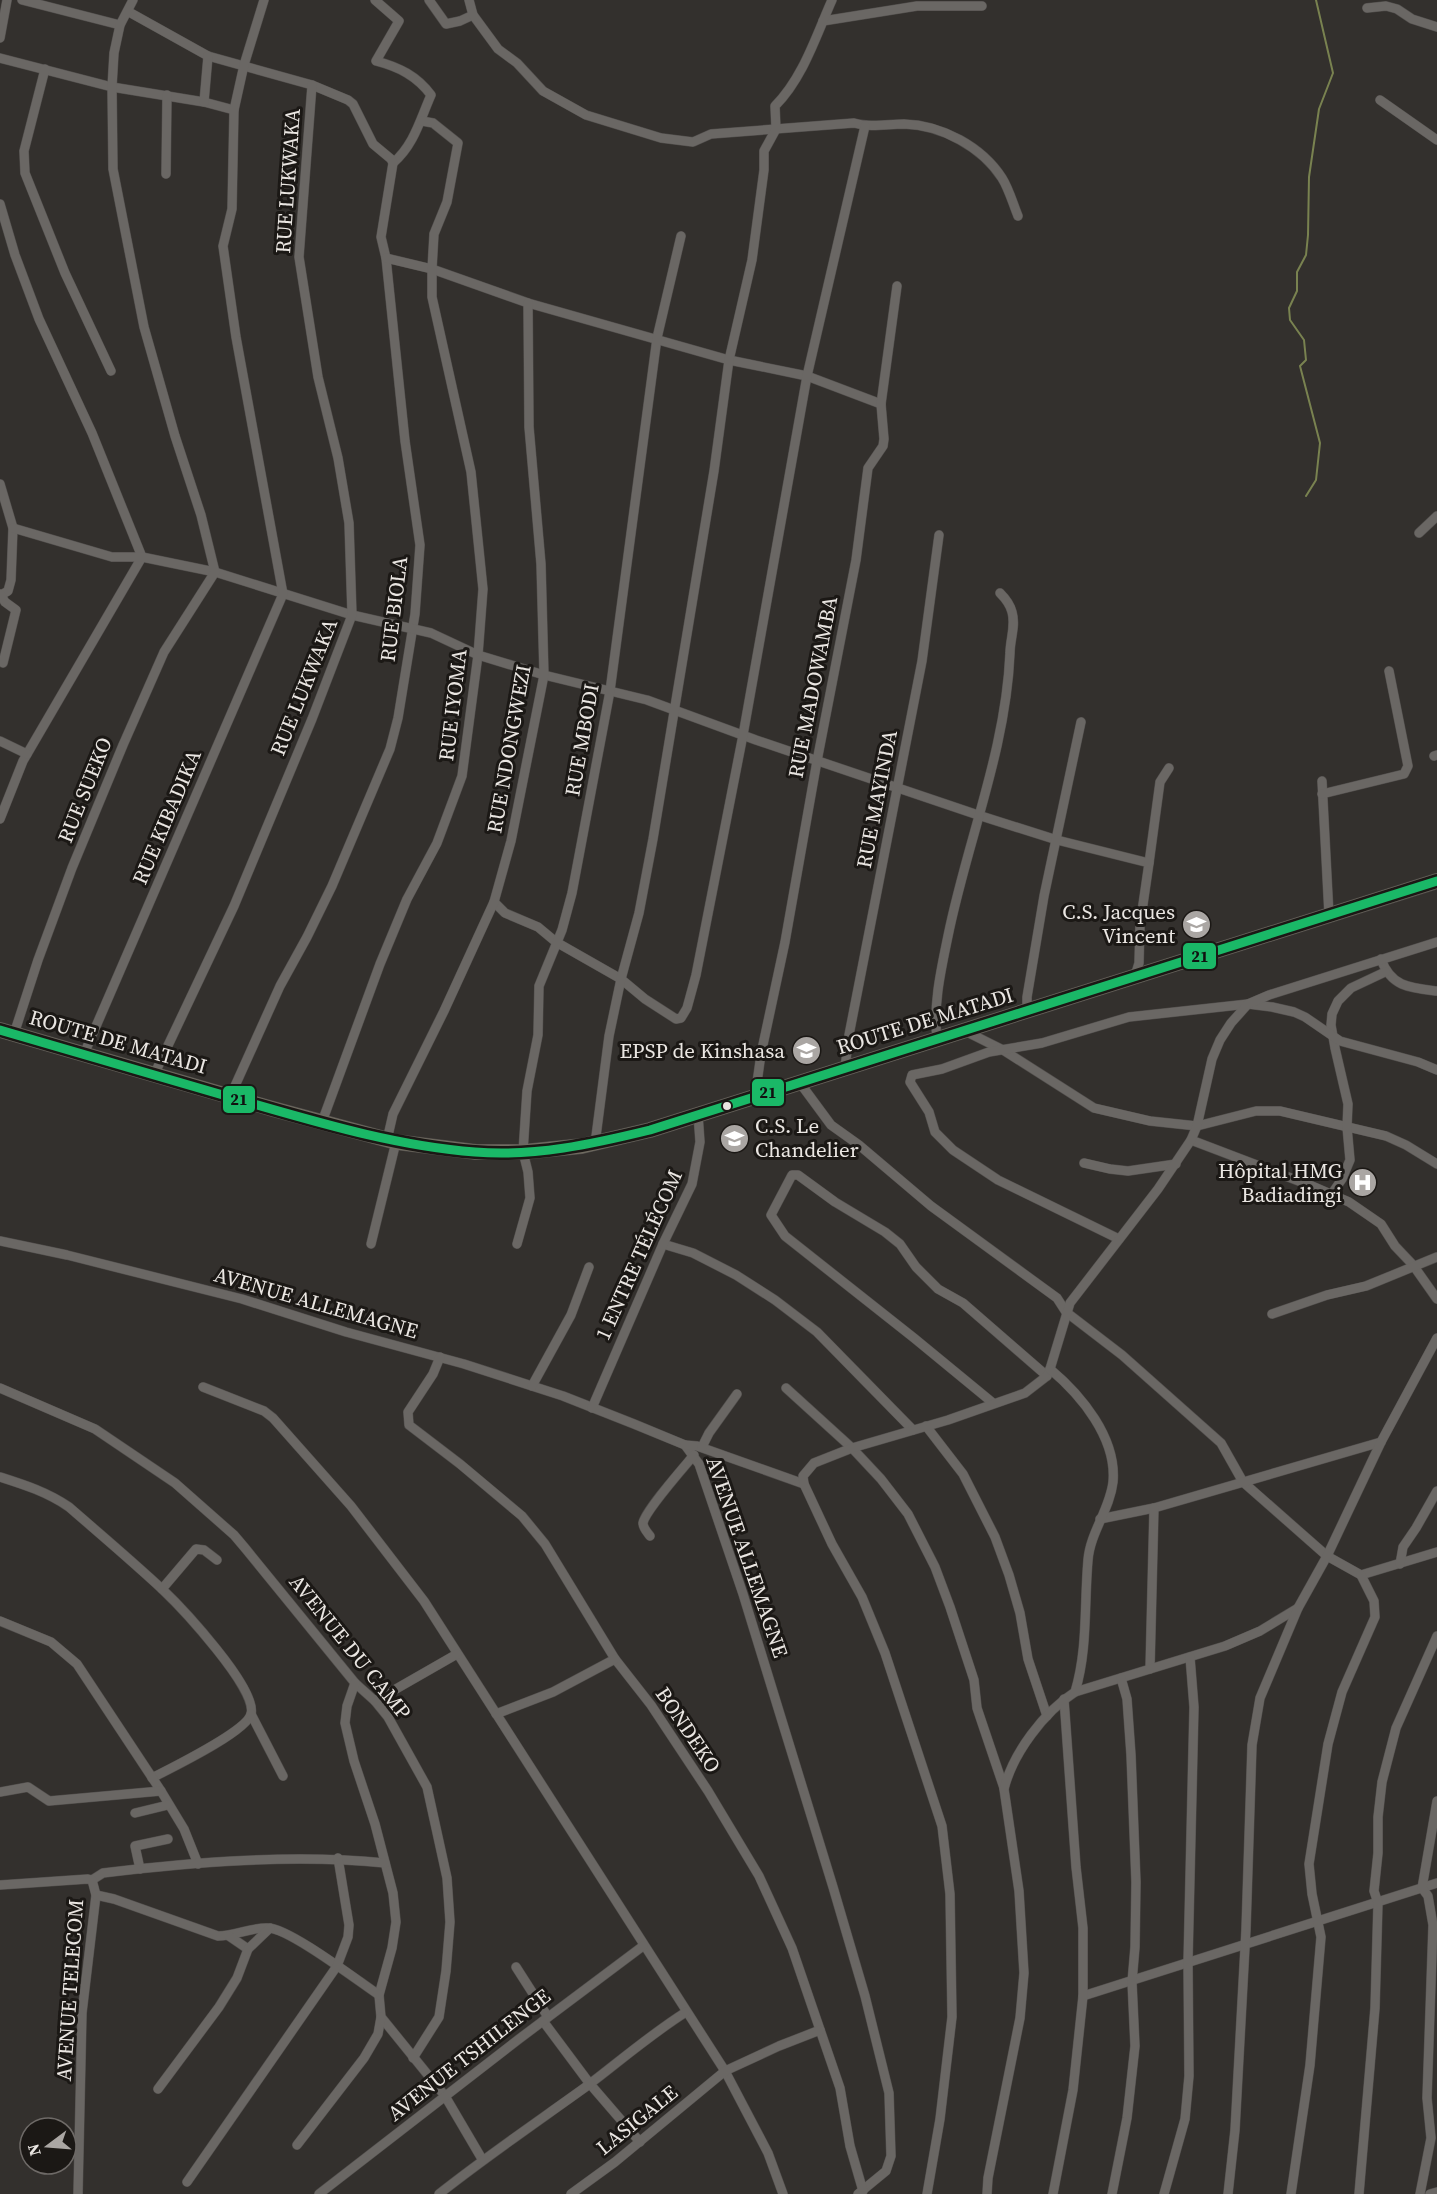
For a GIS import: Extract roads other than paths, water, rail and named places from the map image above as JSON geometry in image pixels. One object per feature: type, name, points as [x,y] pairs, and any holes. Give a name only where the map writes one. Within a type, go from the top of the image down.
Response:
[{"type":"highway","name":"ROUTE DE MATADI","points":[[7,1032],[392,1141],[476,1152],[523,1152],[595,1144],[650,1130],[1437,881]]},
{"type":"street","points":[[0,38],[7,0]]},
{"type":"street","points":[[22,0],[120,25]]},
{"type":"street","points":[[134,0],[120,25],[114,53],[112,87],[114,169],[144,327],[175,436],[201,515],[214,572]]},
{"type":"street","points":[[264,0],[244,65],[234,110],[231,209],[223,246],[236,337],[283,594]]},
{"type":"street","points":[[375,0],[399,21],[376,61],[403,70],[425,87],[431,95],[422,120],[402,155],[393,163]]},
{"type":"street","points":[[429,0],[446,24],[473,15]]},
{"type":"street","points":[[470,0],[473,15],[498,49],[517,63],[537,86],[586,115],[661,138],[693,142],[711,134],[854,123],[865,126],[907,124],[943,132],[964,142],[982,155],[1002,178],[1018,216]]},
{"type":"street","points":[[595,1144],[609,1036],[621,979],[639,913],[674,710],[714,471],[729,360],[752,260],[764,170],[764,151],[776,129],[775,106],[787,94],[795,81],[832,0]]},
{"type":"street","points":[[823,21],[917,6],[982,6]]},
{"type":"street","points":[[1367,8],[1386,6],[1437,27]]},
{"type":"street","points":[[129,12],[208,56],[312,85]]},
{"type":"street","points":[[204,102],[208,56]]},
{"type":"street","points":[[0,58],[112,87],[167,95],[234,110]]},
{"type":"street","points":[[45,69],[24,151],[25,173],[65,273],[111,371]]},
{"type":"street","name":"RUE LUKWAKA","points":[[154,1075],[234,906],[312,719],[352,615],[349,523],[338,458],[318,377],[299,257],[312,85],[353,104],[373,144],[393,163]]},
{"type":"street","points":[[166,174],[167,95]]},
{"type":"street","points":[[1380,100],[1437,140]]},
{"type":"street","name":"RUE IYOMA","points":[[322,1122],[380,964],[407,899],[437,843],[462,776],[478,655],[483,589],[479,542],[465,443],[432,297],[434,234],[447,202],[458,143],[433,123],[422,120]]},
{"type":"street","points":[[494,902],[506,913],[538,927],[556,942],[621,979],[645,999],[676,1019],[681,1018],[687,1008],[696,975],[743,735],[807,376],[865,126]]},
{"type":"street","name":"RUE BIOLA","points":[[230,1097],[280,986],[332,886],[390,749],[398,718],[417,601],[420,545],[394,350],[386,258],[381,237],[393,163]]},
{"type":"street","points":[[0,204],[15,255],[39,319],[92,433],[142,557]]},
{"type":"street","name":"RUE MBODI","points":[[517,1244],[530,1198],[528,1172],[523,1152],[527,1091],[538,1035],[539,986],[572,893],[610,691],[657,338],[681,236]]},
{"type":"street","points":[[386,258],[432,269],[528,303],[729,360],[807,376],[881,404]]},
{"type":"street","name":"RUE MADOWAMBA","points":[[755,1097],[761,1054],[785,942],[856,560],[868,468],[883,446],[881,404],[897,286]]},
{"type":"street","name":"RUE NDONGWEZI","points":[[371,1244],[392,1141],[393,1114],[494,902],[511,841],[544,675],[541,564],[529,427],[528,303]]},
{"type":"street","points":[[0,484],[13,528],[11,580],[8,591],[1,594],[5,602],[16,610],[3,663]]},
{"type":"street","points":[[1419,533],[1437,516]]},
{"type":"street","points":[[13,528],[112,557],[142,557],[214,572],[352,615],[431,633],[478,655],[544,675],[647,700],[817,761],[978,815],[1057,840],[1149,863]]},
{"type":"street","name":"RUE MAYINDA","points":[[845,1068],[849,1035],[922,660],[939,535]]},
{"type":"street","points":[[0,819],[27,754],[142,557]]},
{"type":"street","name":"RUE SUEKO","points":[[7,1032],[38,960],[72,868],[164,652],[214,572]]},
{"type":"street","points":[[937,1039],[934,1020],[938,984],[955,903],[996,752],[1009,682],[1010,648],[1014,628],[1013,614],[1000,593]]},
{"type":"street","name":"RUE KIBADIKA","points":[[84,1054],[283,594]]},
{"type":"street","points":[[1322,794],[1404,774],[1408,766],[1389,671]]},
{"type":"street","points":[[1027,1011],[1027,997],[1044,896],[1081,722]]},
{"type":"street","points":[[0,741],[27,754]]},
{"type":"street","points":[[1136,976],[1139,963],[1140,925],[1160,782],[1169,768]]},
{"type":"street","points":[[1322,781],[1329,915]]},
{"type":"street","points":[[927,2194],[940,2119],[952,2017],[950,1894],[942,1826],[885,1653],[862,1597],[832,1544],[804,1484],[803,1476],[814,1463],[852,1448],[1025,1393],[1049,1373],[1070,1303],[1176,1164],[1191,1140],[1197,1126],[1212,1059],[1231,1023],[1248,1004],[1269,995],[1437,942]]},
{"type":"street","points":[[1381,959],[1386,972],[1395,981],[1406,986],[1437,991]]},
{"type":"street","points":[[1331,1194],[1342,1179],[1350,1160],[1347,1127],[1348,1104],[1333,1038],[1332,1014],[1338,1001],[1351,988],[1386,972]]},
{"type":"street","points":[[1119,1239],[998,1180],[953,1150],[935,1132],[929,1112],[910,1082],[912,1075],[942,1069],[974,1057],[1042,1043],[1129,1017],[1248,1004],[1272,1007],[1305,1017],[1333,1038],[1418,1062],[1437,1070]]},
{"type":"street","points":[[965,1030],[1003,1050],[1094,1108],[1150,1121],[1197,1126],[1256,1111],[1280,1111],[1386,1136],[1437,1164]]},
{"type":"street","points":[[800,1083],[831,1125],[931,1206],[1058,1298],[1066,1312],[1122,1354],[1221,1443],[1243,1482],[1327,1556],[1361,1575],[1374,1601],[1375,1617],[1342,1692],[1328,1744],[1309,1864],[1312,1894],[1321,1937],[1310,2064],[1291,2194]]},
{"type":"street","name":"1 ENTRE TÉLÉCOM","points":[[592,1408],[663,1244],[692,1184],[700,1142],[698,1114]]},
{"type":"street","points":[[1191,1140],[1348,1202],[1381,1224],[1395,1246],[1413,1265],[1437,1299]]},
{"type":"street","points":[[1084,1163],[1128,1171],[1176,1164]]},
{"type":"street","points":[[993,1402],[785,1236],[771,1215],[792,1175],[798,1175],[835,1202],[885,1232],[900,1244],[916,1268],[938,1289],[963,1303],[1049,1373],[1065,1381],[1106,1438],[1113,1482],[1088,1557],[1084,1655],[1075,1692]]},
{"type":"street","name":"AVENUE ALLEMAGNE","points":[[0,1241],[67,1255],[242,1299],[346,1332],[440,1357],[532,1386],[685,1445],[699,1464],[772,1686],[862,1985],[889,2093],[891,2156],[886,2171],[860,2192]]},
{"type":"street","points":[[663,1244],[693,1252],[736,1275],[817,1332],[913,1430]]},
{"type":"street","points":[[1272,1314],[1327,1295],[1366,1286],[1437,1257]]},
{"type":"street","points":[[532,1386],[571,1315],[589,1267]]},
{"type":"street","points":[[1228,2194],[1235,2130],[1252,1745],[1260,1698],[1298,1608],[1327,1556],[1381,1442],[1437,1338]]},
{"type":"street","name":"BONDEKO","points":[[440,1357],[433,1374],[408,1412],[409,1425],[522,1516],[545,1544],[615,1659],[651,1705],[708,1791],[759,1876],[792,1948],[840,2088],[860,2192]]},
{"type":"street","points":[[203,1387],[264,1411],[273,1418],[351,1506],[424,1601],[724,2072],[768,2153],[783,2194]]},
{"type":"street","name":"AVENUE DU CAMP","points":[[0,1388],[95,1429],[175,1483],[240,1541],[355,1683],[375,1701],[388,1717],[427,1787],[447,1878],[450,1922],[439,2017],[413,2058]]},
{"type":"street","points":[[786,1388],[852,1448],[908,1514],[935,1567],[975,1680],[977,1708],[1004,1789],[1019,1891],[1024,1973],[1020,2018],[988,2178],[987,2194]]},
{"type":"street","points":[[702,1448],[709,1433],[736,1394]]},
{"type":"street","points":[[926,1426],[963,1474],[995,1537],[1009,1575],[1020,1613],[1028,1659],[1047,1716]]},
{"type":"street","points":[[1100,1519],[1154,1508],[1381,1442]]},
{"type":"street","points":[[685,1445],[702,1448],[804,1484]]},
{"type":"street","points":[[650,1536],[643,1525],[644,1521],[659,1497],[694,1455]]},
{"type":"street","points":[[0,1477],[34,1487],[60,1501],[162,1589],[196,1625],[243,1684],[251,1703],[251,1714],[283,1776]]},
{"type":"street","points":[[1400,1564],[1402,1547],[1416,1528],[1437,1491]]},
{"type":"street","points":[[1150,1669],[1154,1508]]},
{"type":"street","points":[[162,1589],[196,1549],[204,1550],[217,1560]]},
{"type":"street","points":[[1361,1575],[1437,1552]]},
{"type":"street","points":[[1004,1789],[1008,1773],[1018,1755],[1047,1716],[1064,1699],[1075,1692],[1190,1657],[1260,1631],[1298,1608]]},
{"type":"street","points":[[0,1621],[51,1642],[78,1664],[184,1829],[198,1864]]},
{"type":"street","points":[[1359,2194],[1375,2008],[1378,1903],[1374,1891],[1382,1782],[1396,1728],[1437,1636]]},
{"type":"street","points":[[375,1701],[457,1654]]},
{"type":"street","points":[[1164,2194],[1185,2119],[1188,2087],[1190,2031],[1188,1962],[1194,1707],[1190,1657]]},
{"type":"street","points":[[496,1714],[553,1692],[615,1659]]},
{"type":"street","points":[[1112,2194],[1127,2118],[1135,2046],[1132,1982],[1136,1882],[1129,1718],[1121,1678]]},
{"type":"street","points":[[297,2145],[364,2058],[378,2034],[381,2017],[379,1995],[392,1948],[396,1922],[393,1893],[345,1723],[347,1706],[355,1683]]},
{"type":"street","points":[[1053,2194],[1073,2090],[1083,1996],[1083,1928],[1076,1867],[1064,1699]]},
{"type":"street","points":[[152,1778],[228,1736],[246,1722],[251,1714]]},
{"type":"street","points":[[0,1792],[27,1787],[49,1801],[161,1791]]},
{"type":"street","points":[[1420,2194],[1431,2138],[1427,2098],[1433,1925],[1428,1896],[1422,1888],[1437,1801]]},
{"type":"street","points":[[135,1813],[168,1805]]},
{"type":"street","points":[[140,1869],[135,1846],[168,1839]]},
{"type":"street","points":[[92,1880],[103,1874],[198,1864],[338,1858],[385,1863]]},
{"type":"street","points":[[187,2182],[337,1966],[348,1937],[349,1925],[338,1858]]},
{"type":"street","name":"AVENUE TELECOM","points":[[0,1884],[92,1880],[96,1895],[82,2013],[78,2194]]},
{"type":"street","points":[[1083,1996],[1437,1883]]},
{"type":"street","points":[[96,1895],[114,1899],[218,1935],[229,1936],[270,1928],[294,1938],[379,1995]]},
{"type":"street","points":[[158,2089],[219,2007],[237,1978],[248,1949],[270,1928]]},
{"type":"street","points":[[229,1936],[248,1949]]},
{"type":"street","name":"AVENUE TSHILENGE","points":[[319,2194],[643,1946]]},
{"type":"street","points":[[516,1967],[545,2019],[590,2084],[639,2142]]},
{"type":"street","points":[[439,2194],[482,2159],[590,2084],[656,2031],[686,2012]]},
{"type":"street","points":[[381,2017],[445,2096],[482,2159]]},
{"type":"street","name":"LASIGALE","points":[[571,2194],[724,2072],[820,2030]]},
{"type":"street","points":[[1430,2194],[1437,2192]]},
{"type":"waterway","points":[[1306,496],[1316,480],[1320,443],[1300,366],[1306,360],[1304,340],[1290,320],[1289,308],[1297,291],[1297,272],[1306,255],[1309,177],[1319,109],[1333,73],[1316,0]]},
{"type":"place","name":"C.S. Jacques Vincent","points":[[1196,924]]},
{"type":"place","name":"EPSP de Kinshasa","points":[[806,1051]]},
{"type":"place","name":"C.S. Le Chandelier","points":[[734,1138]]},
{"type":"place","name":"Hôpital HMG Badiadingi","points":[[1363,1183]]}]
